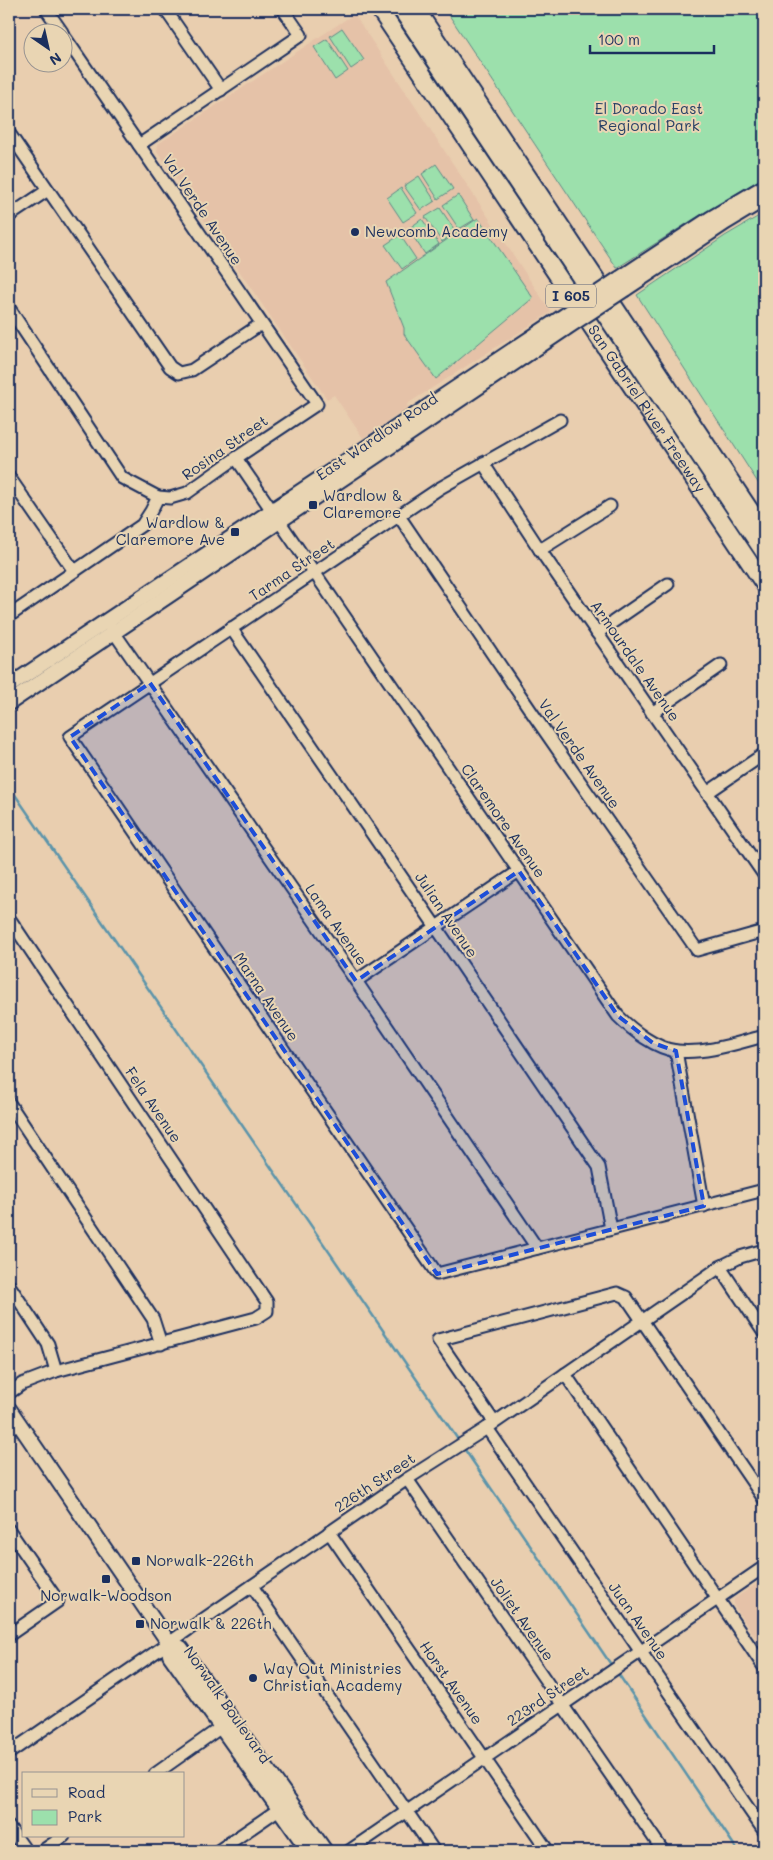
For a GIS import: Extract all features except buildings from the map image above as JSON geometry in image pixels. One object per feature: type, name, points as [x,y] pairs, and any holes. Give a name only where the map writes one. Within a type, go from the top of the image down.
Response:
[{"type":"highway","name":"San Gabriel River Freeway","points":[[379,9],[764,584]]},
{"type":"highway","name":"I 605","points":[[401,9],[764,552]]},
{"type":"highway","name":"San Gabriel River Freeway","points":[[416,9],[764,531]]},
{"type":"main road","name":"East Wardlow Road","points":[[9,686],[106,622],[276,516],[622,284],[710,219],[764,187]]},
{"type":"main road","name":"East Wardlow Road","points":[[622,284],[764,200]]},
{"type":"main road","name":"East Wardlow Road","points":[[9,703],[114,634],[276,516]]},
{"type":"main road","name":"Norwalk Boulevard","points":[[9,1409],[170,1643],[170,1655],[227,1723],[325,1851]]},
{"type":"main road","name":"Norwalk Boulevard","points":[[227,1723],[279,1809],[309,1851]]},
{"type":"street","name":"Val Verde Avenue","points":[[46,9],[55,22]]},
{"type":"street","points":[[165,9],[221,90]]},
{"type":"street","points":[[139,145],[301,35],[283,9]]},
{"type":"street","name":"Val Verde Avenue","points":[[72,48],[317,404]]},
{"type":"street","points":[[9,133],[170,367],[179,373],[192,370],[261,324]]},
{"type":"street","points":[[9,216],[48,190]]},
{"type":"street","points":[[9,308],[122,478],[158,496],[152,511],[142,525],[9,616]]},
{"type":"street","name":"Rosina Street","points":[[158,496],[170,498],[187,493],[317,404]]},
{"type":"street","name":"Tarma Street","points":[[70,737],[440,488],[560,420]]},
{"type":"street","name":"Claremore Avenue","points":[[236,458],[618,1016],[630,1028],[653,1043],[676,1051]]},
{"type":"street","name":"Armourdale Avenue","points":[[483,463],[540,550],[763,871]]},
{"type":"street","points":[[9,477],[74,571]]},
{"type":"street","points":[[540,550],[610,506]]},
{"type":"street","name":"Val Verde Avenue","points":[[399,516],[697,950],[764,931]]},
{"type":"street","points":[[597,633],[668,584]]},
{"type":"street","name":"Lama Avenue","points":[[106,622],[356,981],[537,1248]]},
{"type":"street","name":"Julian Avenue","points":[[231,628],[599,1167],[610,1229]]},
{"type":"street","points":[[652,713],[720,665]]},
{"type":"street","name":"Marna Avenue","points":[[70,737],[437,1274],[537,1248]]},
{"type":"street","points":[[707,793],[764,754]]},
{"type":"street","points":[[356,981],[519,870]]},
{"type":"street","name":"Fela Avenue","points":[[9,918],[267,1302],[267,1311],[256,1318],[161,1344]]},
{"type":"street","points":[[704,1206],[676,1051],[714,1049],[764,1036]]},
{"type":"street","points":[[9,1103],[153,1319],[161,1344],[56,1371],[22,1384],[9,1392]]},
{"type":"street","points":[[537,1248],[764,1190]]},
{"type":"street","name":"226th Street","points":[[9,1753],[407,1478],[490,1425],[720,1267],[740,1257],[764,1250]]},
{"type":"street","points":[[720,1267],[764,1332]]},
{"type":"street","points":[[9,1285],[48,1344],[56,1371]]},
{"type":"street","name":"Juan Avenue","points":[[642,1321],[626,1297],[617,1293],[438,1340],[490,1425],[764,1831]]},
{"type":"street","points":[[642,1321],[764,1499]]},
{"type":"street","points":[[565,1374],[764,1667]]},
{"type":"street","name":"Joliet Avenue","points":[[407,1478],[663,1851]]},
{"type":"street","points":[[9,1530],[58,1601],[9,1635]]},
{"type":"street","name":"Horst Avenue","points":[[329,1532],[548,1851]]},
{"type":"street","name":"223rd Street","points":[[349,1851],[764,1566]]},
{"type":"street","points":[[252,1586],[434,1851]]},
{"type":"street","points":[[158,1772],[227,1723]]},
{"type":"street","points":[[218,1851],[279,1809]]},
{"type":"street","points":[[9,1827],[26,1851]]},
{"type":"street","points":[[42,1851],[61,1838]]},
{"type":"highlighted area","points":[[150,683],[356,981],[519,871],[618,1016],[653,1043],[676,1051],[704,1206],[437,1274],[70,737]]},
{"type":"shaded area","name":"Newcomb Academy","points":[[354,14],[551,312],[407,404],[408,408],[363,438],[334,395],[327,399],[157,151],[158,144]]},
{"type":"shaded area","points":[[764,1579],[764,1650],[734,1606],[734,1599]]},
{"type":"green space","name":"El Dorado East Regional Park","points":[[445,9],[764,9],[764,177],[617,268]]},
{"type":"green space","points":[[342,28],[364,60],[351,69],[330,36]]},
{"type":"green space","points":[[327,39],[348,71],[335,80],[314,47]]},
{"type":"green space","points":[[436,164],[453,189],[438,199],[422,174]]},
{"type":"green space","points":[[419,176],[435,201],[421,210],[404,186]]},
{"type":"green space","points":[[401,188],[417,213],[403,222],[387,198]]},
{"type":"green space","points":[[458,195],[474,220],[459,229],[443,205]]},
{"type":"green space","points":[[440,208],[456,232],[442,242],[425,217]]},
{"type":"green space","points":[[764,213],[764,492],[637,295],[725,236]]},
{"type":"green space","points":[[478,218],[533,298],[436,379],[404,334],[404,328],[386,282]]},
{"type":"green space","points":[[422,219],[439,244],[425,254],[408,229]]},
{"type":"green space","points":[[400,235],[416,259],[402,269],[385,245]]},
{"type":"waterway","points":[[9,786],[459,1441]]},
{"type":"waterway","points":[[463,1447],[612,1666]]},
{"type":"waterway","points":[[617,1672],[738,1851]]},
{"type":"place","name":"Newcomb Academy","points":[[355,232]]},
{"type":"place","name":"Wardlow & Claremore","points":[[313,505]]},
{"type":"place","name":"Wardlow & Claremore Ave","points":[[235,532]]},
{"type":"place","name":"Norwalk-226th","points":[[136,1561]]},
{"type":"place","name":"Norwalk-Woodson","points":[[106,1579]]},
{"type":"place","name":"Norwalk & 226th","points":[[140,1624]]},
{"type":"place","name":"Way Out Ministries Christian Academy","points":[[253,1678]]}]
